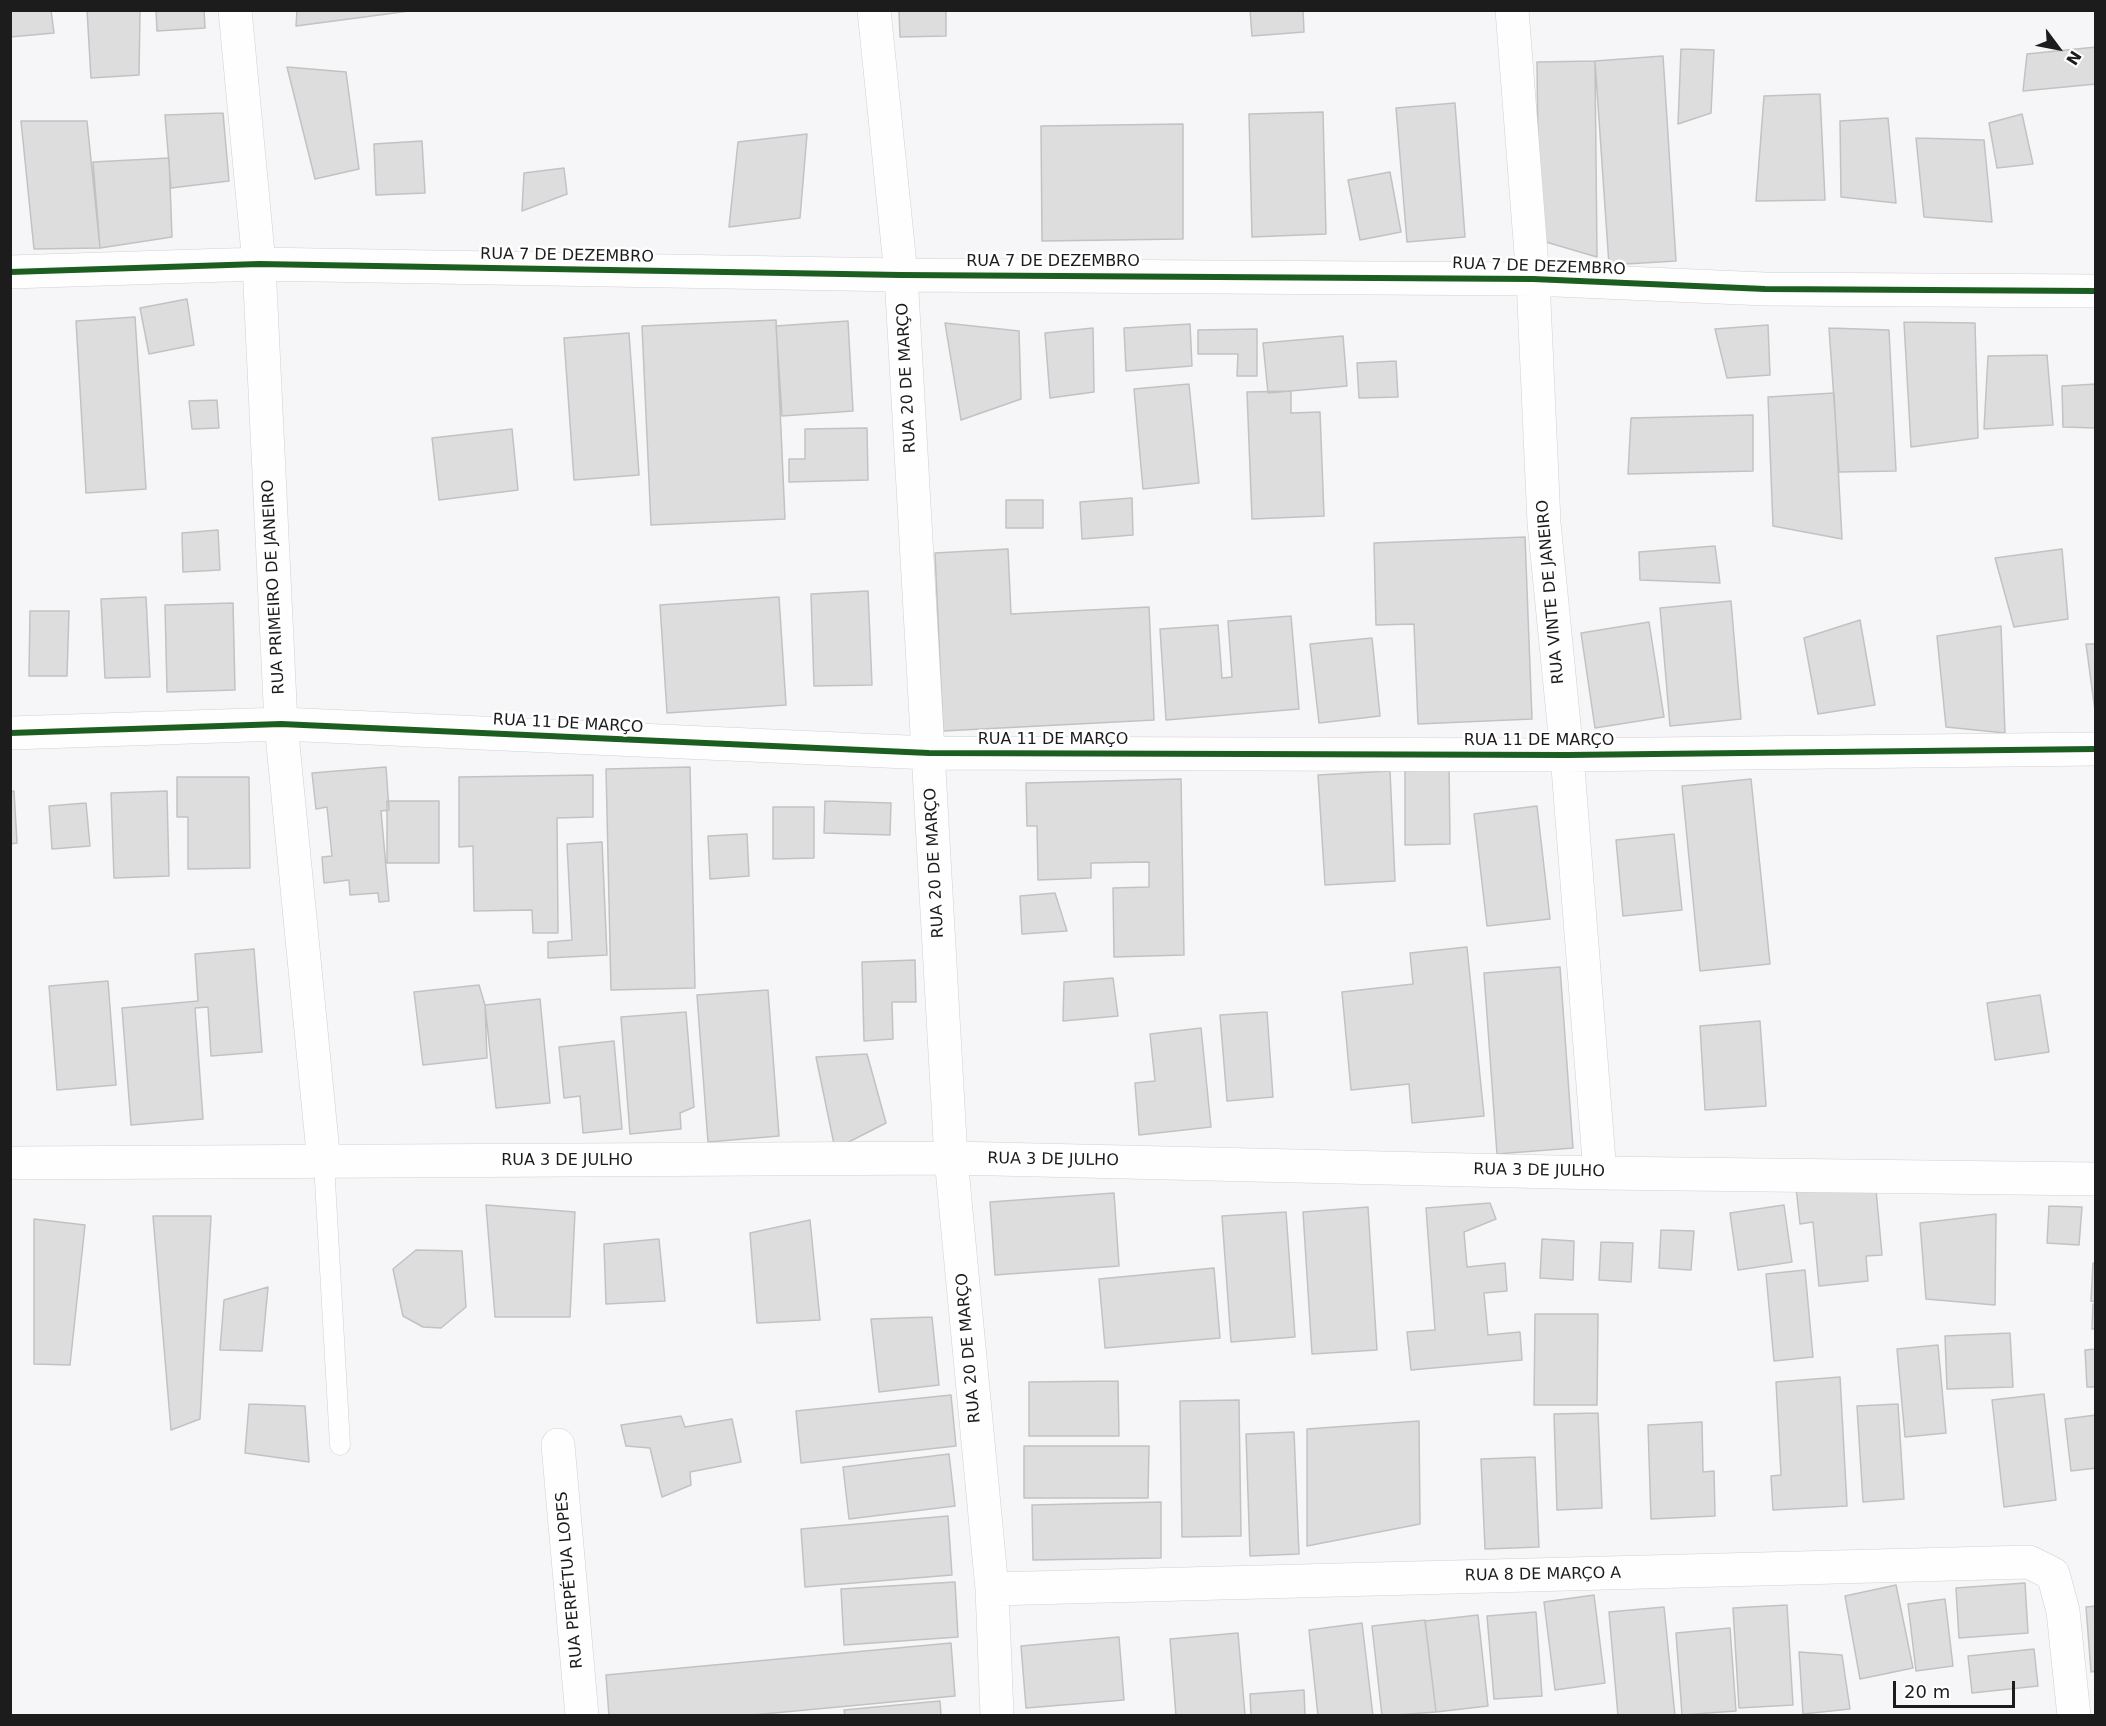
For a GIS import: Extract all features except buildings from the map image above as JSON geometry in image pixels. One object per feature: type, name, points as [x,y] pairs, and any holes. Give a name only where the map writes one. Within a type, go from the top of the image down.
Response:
[{"type":"street","name":"RUA PRIMEIRO DE JANEIRO","points":[[235,10],[259,264],[281,724],[324,1163]]},
{"type":"street","name":"RUA 20 DE MARÇO","points":[[874,10],[901,274],[951,1158],[992,1589],[997,1716]]},
{"type":"street","name":"RUA VINTE DE JANEIRO","points":[[1512,10],[1533,279],[1544,523],[1567,755],[1600,1173]]},
{"type":"street","name":"RUA 7 DE DEZEMBRO","points":[[10,272],[259,264],[901,274],[1533,279],[1765,289],[2096,291]]},
{"type":"street","name":"RUA 11 DE MARÇO","points":[[10,734],[281,724],[929,753],[1567,755],[2096,749]]},
{"type":"street","name":"RUA 3 DE JULHO","points":[[10,1163],[951,1158],[1600,1173],[2096,1179]]},
{"type":"street","name":"RUA PERPÉTUA LOPES","points":[[558,1445],[582,1716]]},
{"type":"street","name":"RUA 8 DE MARÇO A","points":[[992,1589],[2029,1562],[2053,1574],[2063,1611],[2074,1716]]},
{"type":"lane","points":[[324,1163],[340,1445]]},
{"type":"cycle path","points":[[10,272],[259,264],[901,275],[1533,279],[1765,289],[2096,291]]},
{"type":"cycle path","points":[[10,733],[281,724],[929,753],[1567,755],[2096,749]]}]
